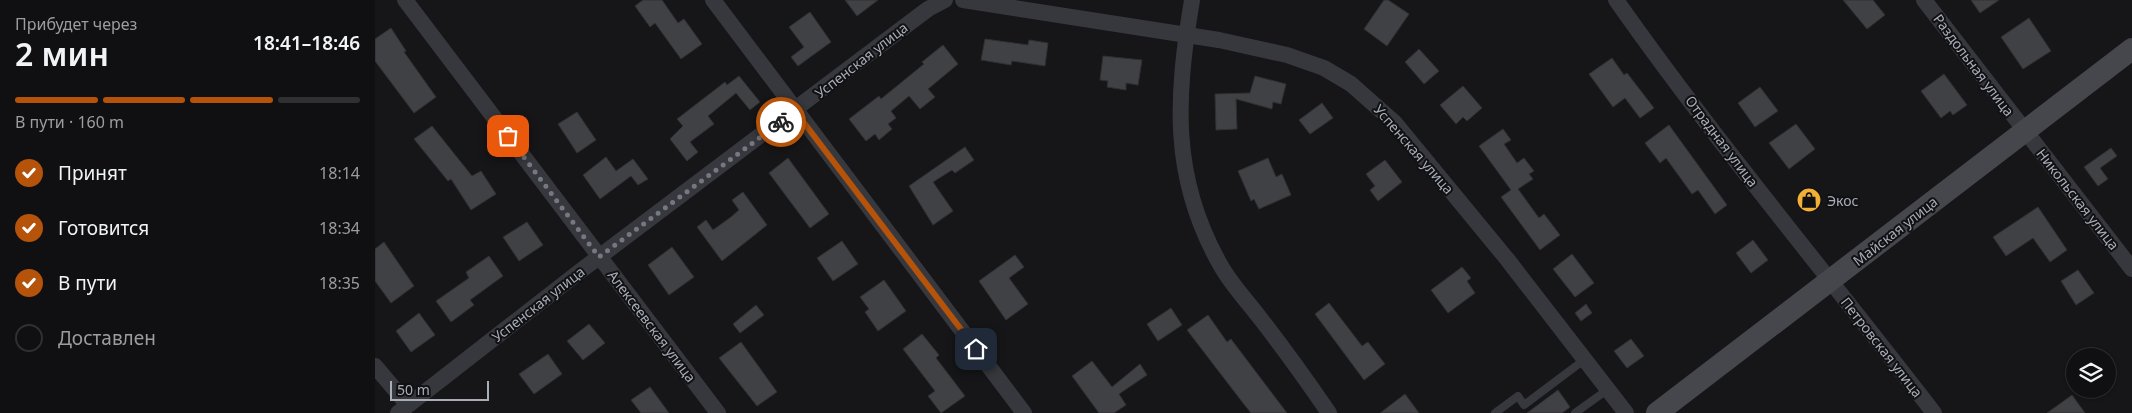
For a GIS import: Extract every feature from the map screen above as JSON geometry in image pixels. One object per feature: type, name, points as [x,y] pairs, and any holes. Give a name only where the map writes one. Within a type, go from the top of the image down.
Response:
[{"type":"street","name":"Алексеевская улица","points":[[405,0],[718,413]]},
{"type":"street","points":[[713,0],[1024,413]]},
{"type":"street","name":"Успенская улица","points":[[403,409],[599,257],[795,111],[928,8],[945,0]]},
{"type":"street","name":"Успенская улица","points":[[963,0],[1187,36],[1287,55],[1323,68],[1351,84],[1395,123],[1507,259],[1583,360],[1626,413]]},
{"type":"street","points":[[1192,0],[1179,122],[1181,150],[1188,184],[1201,225],[1221,267],[1329,413]]},
{"type":"street","name":"Отрадная улица","points":[[1616,0],[1830,281]]},
{"type":"street","name":"Раздольная улица","points":[[1924,0],[2024,131]]},
{"type":"street","name":"Майская улица","points":[[1657,413],[2132,49]]},
{"type":"street","name":"Никольская улица","points":[[2024,131],[2132,269]]},
{"type":"street","name":"Петровская улица","points":[[1830,281],[1854,308],[1934,413]]},
{"type":"street","points":[[375,366],[403,409]]},
{"type":"lane","points":[[1495,413],[1518,396],[1524,405],[1583,360]]},
{"type":"lane","points":[[1575,413],[1607,390]]},
{"type":"building","points":[[643,0],[662,0],[678,23],[684,19],[702,44],[681,59],[655,23],[650,27],[635,6]]},
{"type":"building","points":[[845,0],[878,0],[857,16]]},
{"type":"building","points":[[1384,0],[1388,0],[1409,14],[1387,46],[1364,29]]},
{"type":"building","points":[[1843,0],[1873,0],[1885,15],[1867,29]]},
{"type":"building","points":[[1971,0],[1999,0],[1980,13]]},
{"type":"building","points":[[810,12],[831,42],[798,66],[791,57],[804,47],[789,27]]},
{"type":"building","points":[[2029,18],[2051,51],[2023,69],[2001,37]]},
{"type":"building","points":[[391,28],[406,51],[404,52],[436,97],[414,113],[375,61],[375,39]]},
{"type":"building","points":[[985,39],[1028,45],[1029,40],[1048,43],[1045,66],[1012,61],[1011,65],[981,60]]},
{"type":"building","points":[[943,45],[958,64],[928,89],[935,97],[920,109],[909,96],[891,111],[896,118],[888,124],[892,129],[879,140],[875,134],[866,141],[849,119],[879,96],[881,99],[924,64],[922,62]]},
{"type":"building","points":[[1419,49],[1439,71],[1424,84],[1405,62]]},
{"type":"building","points":[[1103,56],[1142,60],[1138,85],[1126,83],[1126,90],[1107,87],[1108,81],[1100,80]]},
{"type":"building","points":[[1612,58],[1624,75],[1627,73],[1654,108],[1640,118],[1625,98],[1613,107],[1589,74]]},
{"type":"building","points":[[1944,74],[1967,105],[1953,115],[1950,111],[1941,118],[1921,91]]},
{"type":"building","points":[[739,76],[760,102],[750,110],[736,93],[708,116],[714,124],[690,142],[698,152],[687,161],[670,139],[683,126],[677,119],[725,82],[727,85]]},
{"type":"building","points":[[1255,76],[1286,84],[1281,104],[1273,102],[1272,109],[1236,99],[1237,129],[1216,130],[1215,94],[1250,93]]},
{"type":"building","points":[[1463,86],[1482,108],[1467,121],[1463,117],[1456,124],[1440,105]]},
{"type":"building","points":[[1760,87],[1778,111],[1755,127],[1738,103]]},
{"type":"building","points":[[1322,103],[1333,118],[1310,134],[1299,120]]},
{"type":"building","points":[[577,112],[596,140],[577,153],[558,124]]},
{"type":"building","points":[[1796,124],[1815,149],[1789,169],[1769,143]]},
{"type":"building","points":[[1669,125],[1727,205],[1715,214],[1698,190],[1692,194],[1666,158],[1660,163],[1645,143]]},
{"type":"building","points":[[432,126],[472,176],[481,171],[496,194],[471,210],[451,179],[448,181],[414,139]]},
{"type":"building","points":[[1503,129],[1511,140],[1504,144],[1517,163],[1524,158],[1534,171],[1529,174],[1533,179],[1518,189],[1539,218],[1544,214],[1560,235],[1540,250],[1501,197],[1511,190],[1479,146]]},
{"type":"building","points":[[965,147],[974,160],[955,173],[952,170],[933,182],[953,211],[933,225],[909,186]]},
{"type":"building","points":[[2111,148],[2117,156],[2100,168],[2108,179],[2098,186],[2084,167]]},
{"type":"building","points":[[606,157],[616,171],[633,159],[648,179],[638,185],[631,176],[600,199],[583,175]]},
{"type":"building","points":[[788,158],[829,214],[810,228],[769,173]]},
{"type":"building","points":[[1268,158],[1276,177],[1282,174],[1291,195],[1259,209],[1254,199],[1251,201],[1238,171]]},
{"type":"building","points":[[1385,160],[1402,182],[1378,201],[1370,190],[1375,186],[1366,174]]},
{"type":"building","points":[[1808,188],[1818,201],[1807,209],[1798,196]]},
{"type":"building","points":[[743,192],[767,225],[722,261],[697,227],[706,220],[713,230],[731,217],[739,210],[732,200]]},
{"type":"building","points":[[2038,207],[2067,250],[2050,262],[2033,238],[2006,256],[1993,237]]},
{"type":"building","points":[[527,222],[543,245],[519,261],[503,237]]},
{"type":"building","points":[[1753,240],[1768,260],[1751,273],[1736,253]]},
{"type":"building","points":[[842,241],[858,264],[833,281],[817,258]]},
{"type":"building","points":[[384,242],[414,286],[391,303],[375,281],[375,249]]},
{"type":"building","points":[[672,247],[694,277],[669,295],[648,265]]},
{"type":"building","points":[[1572,254],[1594,283],[1575,297],[1553,269]]},
{"type":"building","points":[[1015,255],[1024,267],[1009,278],[1028,304],[1006,320],[979,281]]},
{"type":"building","points":[[489,256],[503,276],[470,300],[474,305],[451,322],[436,301],[469,278],[466,272]]},
{"type":"building","points":[[1462,267],[1471,278],[1467,281],[1475,293],[1448,313],[1431,290]]},
{"type":"building","points":[[2078,270],[2094,293],[2076,305],[2061,281]]},
{"type":"building","points":[[884,280],[906,311],[878,331],[865,312],[869,309],[860,297]]},
{"type":"building","points":[[1329,303],[1362,346],[1368,342],[1385,364],[1364,380],[1315,314]]},
{"type":"building","points":[[1586,304],[1592,313],[1581,321],[1575,313]]},
{"type":"building","points":[[756,305],[764,315],[740,333],[733,324]]},
{"type":"building","points":[[1171,308],[1182,325],[1158,341],[1147,324]]},
{"type":"building","points":[[419,313],[435,335],[411,352],[396,331]]},
{"type":"building","points":[[1208,315],[1227,342],[1231,339],[1287,413],[1251,413],[1187,330]]},
{"type":"building","points":[[589,324],[605,343],[583,360],[567,341]]},
{"type":"building","points":[[922,334],[939,355],[936,358],[965,396],[941,413],[928,396],[935,391],[903,349]]},
{"type":"building","points":[[1631,339],[1644,356],[1627,368],[1614,351]]},
{"type":"building","points":[[741,342],[777,392],[757,406],[719,358]]},
{"type":"building","points":[[548,354],[562,374],[534,394],[519,374]]},
{"type":"building","points":[[1092,361],[1112,387],[1140,364],[1147,375],[1119,394],[1126,405],[1114,413],[1099,413],[1072,376]]},
{"type":"building","points":[[650,387],[669,413],[641,413],[631,400]]},
{"type":"building","points":[[1558,390],[1570,407],[1562,413],[1527,413]]},
{"type":"building","points":[[1405,394],[1419,413],[1380,413]]},
{"type":"building","points":[[2068,398],[2074,398],[2085,413],[2047,413]]},
{"type":"way so far","points":[[508,136],[599,257],[781,122]]},
{"type":"place","name":"Экос","points":[[1809,200]]},
{"type":"route","points":[[781,122],[795,111],[976,349]]}]
